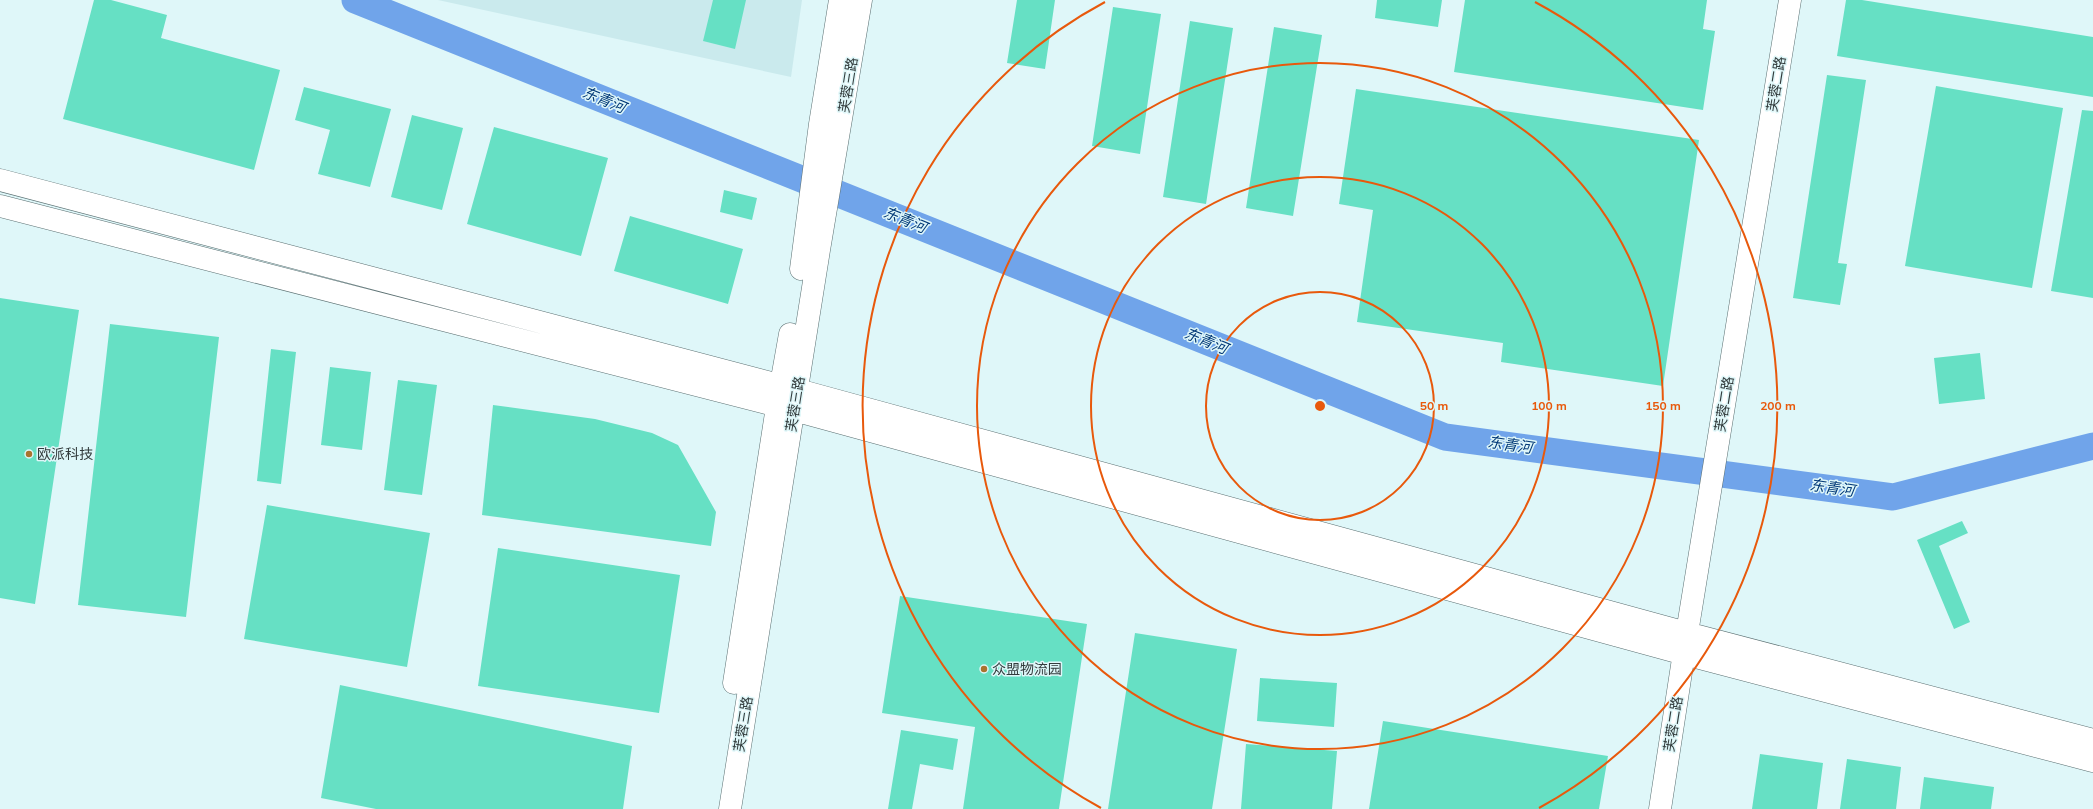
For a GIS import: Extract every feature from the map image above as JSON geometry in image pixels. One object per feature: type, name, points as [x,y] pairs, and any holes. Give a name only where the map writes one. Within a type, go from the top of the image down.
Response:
[{"type":"main road","name":"芙蓉三路","points":[[714,809],[812,249],[831,125],[840,0]]},
{"type":"main road","name":"芙蓉三路","points":[[831,125],[861,0]]},
{"type":"main road","name":"芙蓉二路","points":[[1660,809],[1685,644],[1790,0]]},
{"type":"main road","points":[[0,180],[787,398],[1685,644],[2093,761]]},
{"type":"main road","points":[[0,206],[787,398]]},
{"type":"main road","name":"芙蓉三路","points":[[730,809],[787,398]]},
{"type":"main road","points":[[1685,644],[2093,740]]},
{"type":"shaded area","points":[[438,0],[802,0],[791,77]]},
{"type":"building","points":[[94,0],[111,0],[167,15],[161,38],[280,70],[254,170],[63,119]]},
{"type":"building","points":[[713,0],[746,0],[735,49],[703,41]]},
{"type":"building","points":[[1017,0],[1055,0],[1045,69],[1007,63]]},
{"type":"building","points":[[1377,0],[1442,0],[1438,27],[1375,18]]},
{"type":"building","points":[[1465,0],[1707,0],[1703,29],[1715,31],[1703,110],[1454,72]]},
{"type":"building","points":[[1846,0],[1862,0],[2093,37],[2093,97],[1837,56]]},
{"type":"building","points":[[1113,7],[1161,14],[1140,154],[1092,146]]},
{"type":"building","points":[[1190,21],[1233,28],[1206,204],[1163,197]]},
{"type":"building","points":[[1274,27],[1322,35],[1293,216],[1246,208]]},
{"type":"building","points":[[1827,75],[1866,80],[1838,263],[1847,264],[1840,305],[1793,298]]},
{"type":"building","points":[[1936,86],[2063,108],[2032,288],[1905,266]]},
{"type":"building","points":[[304,87],[391,109],[370,187],[318,174],[330,130],[295,120]]},
{"type":"building","points":[[1356,89],[1699,140],[1663,386],[1501,362],[1503,343],[1357,322],[1373,210],[1339,204]]},
{"type":"building","points":[[2082,110],[2093,111],[2093,298],[2051,291]]},
{"type":"building","points":[[412,115],[463,128],[442,210],[391,197]]},
{"type":"building","points":[[494,127],[608,158],[581,256],[467,224]]},
{"type":"building","points":[[724,190],[757,198],[752,220],[720,212]]},
{"type":"building","points":[[630,216],[743,249],[728,304],[614,271]]},
{"type":"building","name":"欧派科技","points":[[0,298],[79,310],[35,604],[0,598]]},
{"type":"building","points":[[110,324],[219,337],[186,617],[78,605]]},
{"type":"building","points":[[271,349],[296,352],[281,484],[257,481]]},
{"type":"building","points":[[1980,353],[1985,399],[1939,404],[1934,358]]},
{"type":"building","points":[[330,367],[371,372],[362,450],[321,445]]},
{"type":"building","points":[[398,380],[437,385],[422,495],[384,490]]},
{"type":"building","points":[[493,405],[595,419],[652,433],[678,445],[716,512],[711,546],[482,515]]},
{"type":"building","points":[[267,505],[430,533],[407,667],[244,639]]},
{"type":"building","points":[[1962,521],[1968,533],[1939,546],[1970,622],[1954,629],[1917,540]]},
{"type":"building","points":[[498,548],[680,575],[659,713],[478,686]]},
{"type":"building","name":"众盟物流园","points":[[900,596],[1087,624],[1059,809],[963,809],[975,727],[882,713]]},
{"type":"building","points":[[1135,633],[1237,649],[1212,809],[1108,809]]},
{"type":"building","points":[[1260,678],[1337,683],[1334,727],[1257,721]]},
{"type":"building","points":[[340,685],[632,746],[623,809],[376,809],[321,798]]},
{"type":"building","points":[[1383,721],[1608,756],[1599,809],[1369,809]]},
{"type":"building","points":[[901,730],[958,739],[953,770],[920,764],[912,809],[888,809]]},
{"type":"building","points":[[1246,744],[1337,751],[1332,809],[1241,809]]},
{"type":"building","points":[[1760,754],[1823,763],[1817,809],[1752,809]]},
{"type":"building","points":[[1847,759],[1901,767],[1896,809],[1840,809]]},
{"type":"building","points":[[1924,777],[1994,787],[1991,809],[1920,809]]},
{"type":"waterway","name":"东青河","points":[[355,0],[1445,437],[1893,497],[2093,446]]},
{"type":"place","name":"欧派科技","points":[[29,454]]},
{"type":"place","name":"众盟物流园","points":[[984,669]]}]
